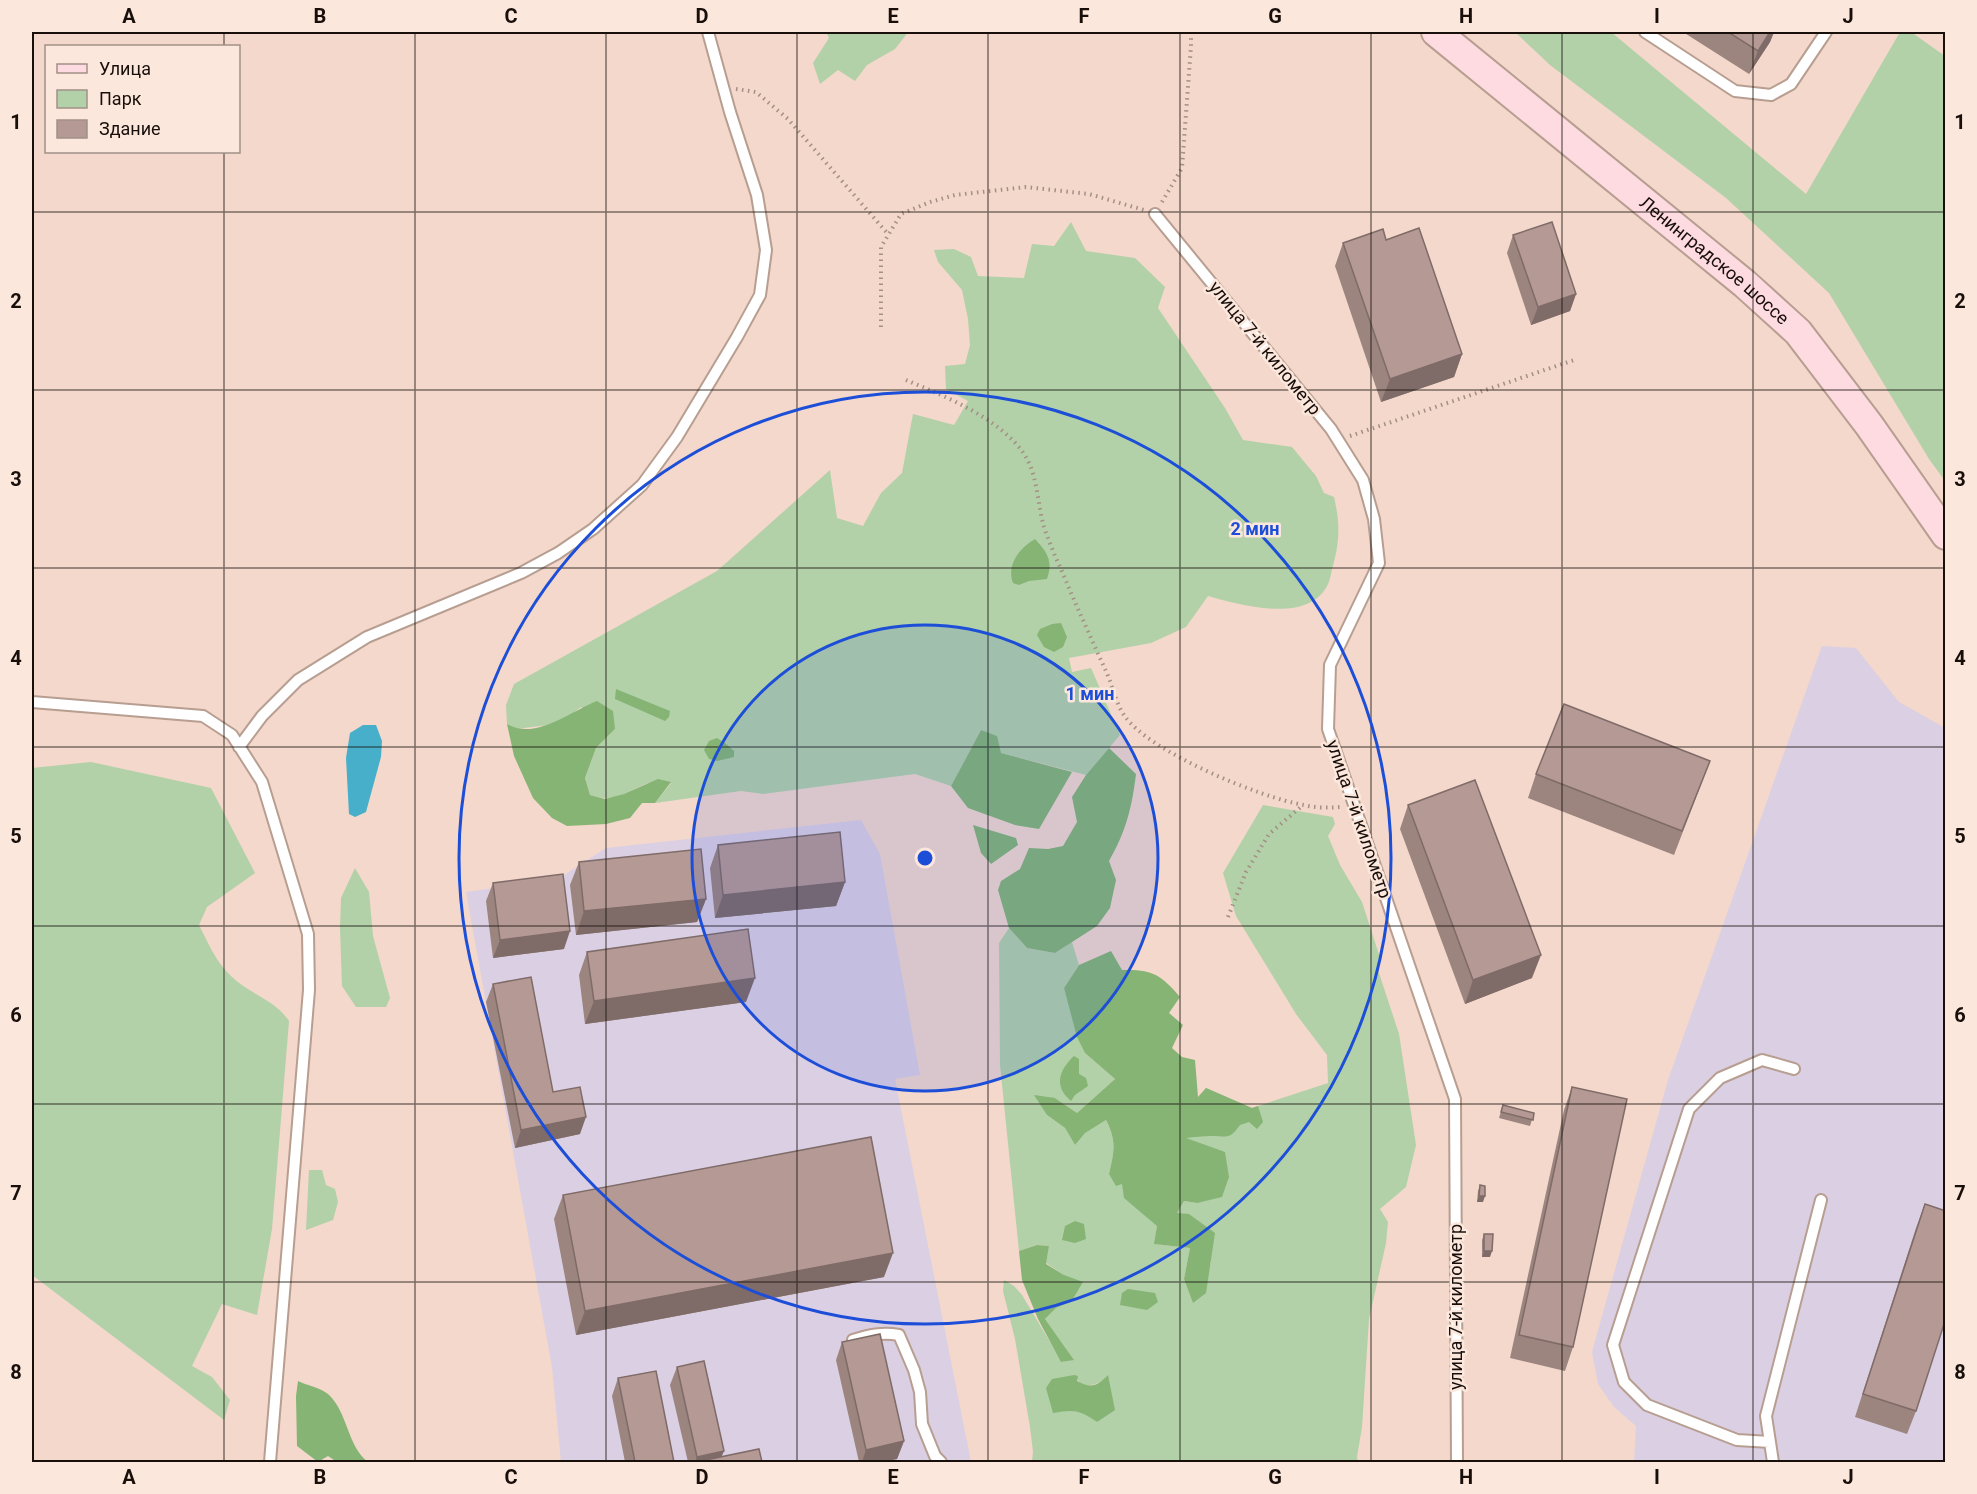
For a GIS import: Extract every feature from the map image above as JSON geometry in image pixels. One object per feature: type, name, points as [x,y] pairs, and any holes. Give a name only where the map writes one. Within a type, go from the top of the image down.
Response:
[{"type":"main road","name":"Ленинградское шоссе","points":[[1436,32],[1736,276],[1798,332],[1869,425],[1946,535]]},
{"type":"lane","points":[[239,747],[262,716],[298,680],[367,638],[521,573],[558,553],[592,529],[642,485],[677,437],[760,295],[766,250],[757,195],[708,32]]},
{"type":"lane","points":[[1645,32],[1735,91],[1771,95],[1791,84],[1826,32]]},
{"type":"lane","name":"улица 7-й километр","points":[[1155,214],[1331,429],[1363,480],[1374,519],[1379,563],[1330,665],[1328,729],[1455,1099],[1457,1462]]},
{"type":"lane","points":[[32,702],[203,716],[232,735],[262,782],[308,934],[309,990],[270,1462]]},
{"type":"lane","points":[[1770,1442],[1737,1440],[1647,1405],[1624,1382],[1612,1344],[1689,1108],[1720,1078],[1762,1060],[1794,1069]]},
{"type":"lane","points":[[1773,1462],[1766,1416],[1821,1200]]},
{"type":"lane","points":[[853,1350],[853,1340],[870,1334],[885,1332],[899,1335],[914,1370],[920,1392],[922,1424],[935,1456],[940,1462]]},
{"type":"path","points":[[880,327],[880,247],[901,214],[930,202],[955,195],[1026,187],[1089,194],[1155,214],[1182,168],[1191,32]]},
{"type":"path","points":[[724,87],[756,92],[788,119],[888,234]]},
{"type":"path","points":[[1338,440],[1577,359]]},
{"type":"path","points":[[906,380],[976,412],[1010,437],[1023,452],[1032,468],[1044,528],[1123,714],[1132,724],[1176,756],[1251,791],[1302,805],[1322,808],[1354,807]]},
{"type":"path","points":[[1228,917],[1246,872],[1269,834],[1302,805]]},
{"type":"shaded area","points":[[1822,646],[1856,648],[1899,702],[1945,728],[1945,1462],[1634,1462],[1636,1426],[1614,1407],[1598,1384],[1592,1352],[1668,1080]]},
{"type":"shaded area","points":[[861,820],[880,854],[920,1075],[895,1079],[971,1462],[561,1462],[552,1367],[466,892],[558,879],[606,848]]},
{"type":"green space","points":[[826,32],[905,32],[906,35],[895,49],[867,65],[855,81],[838,70],[820,84],[813,63],[829,38]]},
{"type":"green space","points":[[1515,32],[1611,32],[1806,194],[1900,32],[1911,32],[1945,56],[1945,481],[1929,459],[1829,293],[1726,198],[1550,65]]},
{"type":"green space","points":[[1071,222],[1086,251],[1135,258],[1165,287],[1158,308],[1225,408],[1243,440],[1292,447],[1316,476],[1324,493],[1334,497],[1338,523],[1337,547],[1329,582],[1319,597],[1306,604],[1273,609],[1238,604],[1208,596],[1186,627],[1151,643],[1069,658],[1072,672],[1091,668],[1120,735],[1086,775],[1001,753],[981,730],[951,786],[915,774],[763,794],[741,791],[655,803],[671,783],[662,781],[645,784],[614,797],[603,798],[590,795],[585,778],[596,748],[615,729],[581,707],[565,719],[548,725],[516,729],[507,724],[506,705],[514,684],[717,571],[830,470],[837,518],[863,526],[881,493],[902,473],[913,414],[954,425],[968,401],[946,389],[945,366],[965,364],[970,345],[968,319],[962,290],[938,262],[934,250],[954,249],[971,257],[978,276],[1024,278],[1032,244],[1054,246]]},
{"type":"green space","points":[[1035,539],[1048,558],[1047,579],[1029,581],[1019,585],[1013,583],[1011,569],[1016,557]]},
{"type":"green space","points":[[1061,623],[1067,637],[1063,647],[1054,652],[1044,647],[1037,635],[1040,629]]},
{"type":"green space","points":[[616,689],[670,711],[669,717],[665,721],[615,699]]},
{"type":"green space","points":[[597,701],[613,711],[615,729],[596,748],[585,778],[590,795],[605,799],[624,794],[658,779],[671,782],[655,803],[642,803],[630,818],[606,824],[567,826],[552,818],[533,798],[514,756],[507,724],[529,729],[541,727]]},
{"type":"green space","points":[[981,730],[997,736],[1001,753],[1072,772],[1039,829],[1015,825],[968,808],[951,786]]},
{"type":"green space","points":[[717,738],[734,751],[734,757],[717,761],[709,759],[704,750],[709,741]]},
{"type":"green space","points":[[1109,748],[1136,774],[1127,819],[1120,840],[1109,861],[1116,880],[1110,908],[1097,926],[1055,953],[1027,948],[1009,928],[998,890],[1001,881],[1020,869],[1029,848],[1048,849],[1063,846],[1077,822],[1072,797],[1086,775]]},
{"type":"green space","points":[[91,762],[211,788],[255,873],[207,907],[199,925],[226,971],[238,982],[277,1008],[289,1021],[272,1229],[257,1315],[222,1304],[192,1366],[212,1377],[230,1400],[224,1420],[32,1275],[32,768]]},
{"type":"green space","points":[[1263,805],[1333,817],[1335,824],[1328,836],[1340,865],[1362,902],[1381,961],[1377,967],[1399,1034],[1416,1145],[1406,1187],[1380,1209],[1388,1222],[1386,1243],[1369,1319],[1358,1462],[1032,1462],[1030,1427],[1015,1339],[1003,1291],[1004,1280],[1022,1295],[1062,1362],[1073,1359],[1045,1319],[1056,1308],[1071,1302],[1064,1275],[1046,1263],[1049,1246],[1037,1245],[1019,1251],[1000,1065],[999,943],[1009,928],[1027,948],[1055,953],[1072,942],[1079,965],[1064,988],[1085,1053],[1115,1079],[1077,1113],[1055,1098],[1047,1115],[1065,1128],[1075,1145],[1084,1133],[1106,1120],[1114,1147],[1109,1174],[1122,1183],[1157,1226],[1155,1244],[1190,1248],[1184,1279],[1193,1302],[1211,1262],[1176,1214],[1184,1201],[1197,1203],[1200,1145],[1184,1138],[1196,1101],[1206,1088],[1252,1108],[1328,1083],[1327,1055],[1296,1014],[1236,916],[1223,873]],"holes":[[[1074,1375],[1077,1380],[1090,1385],[1108,1376],[1097,1422],[1088,1415],[1073,1409]]]},
{"type":"green space","points":[[973,825],[1016,838],[1018,845],[991,864],[981,853]]},
{"type":"green space","points":[[355,868],[369,892],[373,936],[390,998],[386,1007],[356,1007],[342,986],[341,898]]},
{"type":"green space","points":[[1111,951],[1122,970],[1155,974],[1180,997],[1169,1013],[1183,1025],[1172,1048],[1182,1057],[1195,1060],[1198,1097],[1206,1088],[1252,1108],[1258,1106],[1263,1122],[1257,1129],[1249,1122],[1240,1125],[1228,1136],[1186,1138],[1225,1152],[1229,1177],[1222,1197],[1197,1203],[1184,1201],[1177,1213],[1189,1214],[1215,1233],[1206,1293],[1193,1303],[1184,1279],[1190,1248],[1154,1244],[1157,1226],[1124,1198],[1122,1184],[1116,1186],[1109,1174],[1114,1147],[1106,1120],[1085,1133],[1075,1145],[1065,1128],[1047,1115],[1034,1095],[1055,1098],[1077,1113],[1115,1079],[1085,1053],[1077,1037],[1064,988],[1079,965]]},
{"type":"green space","points":[[1074,1056],[1079,1059],[1079,1074],[1086,1078],[1088,1086],[1075,1095],[1071,1101],[1062,1090],[1060,1079],[1064,1067]]},
{"type":"green space","points":[[309,1170],[322,1170],[326,1185],[335,1189],[338,1202],[333,1220],[306,1230]]},
{"type":"green space","points":[[1075,1221],[1084,1224],[1086,1239],[1075,1243],[1062,1240],[1065,1226]]},
{"type":"green space","points":[[1037,1245],[1049,1246],[1046,1264],[1064,1275],[1083,1282],[1071,1302],[1056,1308],[1045,1319],[1074,1360],[1061,1362],[1038,1319],[1022,1280],[1019,1251]]},
{"type":"green space","points":[[1128,1289],[1155,1293],[1158,1302],[1147,1310],[1120,1305],[1122,1293]]},
{"type":"green space","points":[[1108,1375],[1115,1410],[1097,1422],[1076,1412],[1053,1413],[1046,1388],[1052,1379],[1078,1376],[1077,1381],[1090,1386],[1101,1382]]},
{"type":"green space","points":[[298,1381],[318,1388],[335,1401],[356,1447],[368,1462],[337,1462],[328,1456],[318,1462],[297,1446]]},
{"type":"water","points":[[363,725],[376,725],[382,741],[381,757],[366,812],[355,817],[349,814],[346,758],[350,733]]},
{"type":"building","points":[[1728,32],[1770,32],[1758,51]]},
{"type":"building","points":[[1552,222],[1576,294],[1538,307],[1513,235]]},
{"type":"building","points":[[1419,228],[1462,354],[1390,379],[1343,243],[1383,229],[1386,240]]},
{"type":"building","points":[[1564,704],[1710,761],[1682,831],[1536,774]]},
{"type":"building","points":[[1475,780],[1541,955],[1473,980],[1408,805]]},
{"type":"building","points":[[840,832],[845,882],[723,895],[718,845]]},
{"type":"building","points":[[701,849],[706,899],[584,911],[579,862]]},
{"type":"building","points":[[563,874],[570,931],[500,940],[493,883]]},
{"type":"building","points":[[748,929],[755,978],[594,1001],[587,952]]},
{"type":"building","points":[[531,977],[553,1092],[580,1087],[586,1117],[521,1130],[493,984]]},
{"type":"building","points":[[1572,1087],[1627,1099],[1573,1347],[1519,1335]]},
{"type":"building","points":[[1503,1105],[1534,1113],[1533,1120],[1501,1112]]},
{"type":"building","points":[[871,1137],[893,1253],[585,1311],[563,1195]]},
{"type":"building","points":[[1480,1185],[1485,1186],[1485,1196],[1479,1196]]},
{"type":"building","points":[[1925,1204],[1946,1211],[1946,1318],[1916,1411],[1863,1394]]},
{"type":"building","points":[[1484,1234],[1493,1234],[1492,1251],[1484,1251]]},
{"type":"building","points":[[880,1334],[904,1441],[866,1450],[842,1342]]},
{"type":"building","points":[[704,1361],[724,1451],[697,1457],[677,1367]]},
{"type":"building","points":[[656,1371],[674,1462],[635,1462],[618,1378]]},
{"type":"building","points":[[759,1449],[762,1462],[696,1462]]}]
